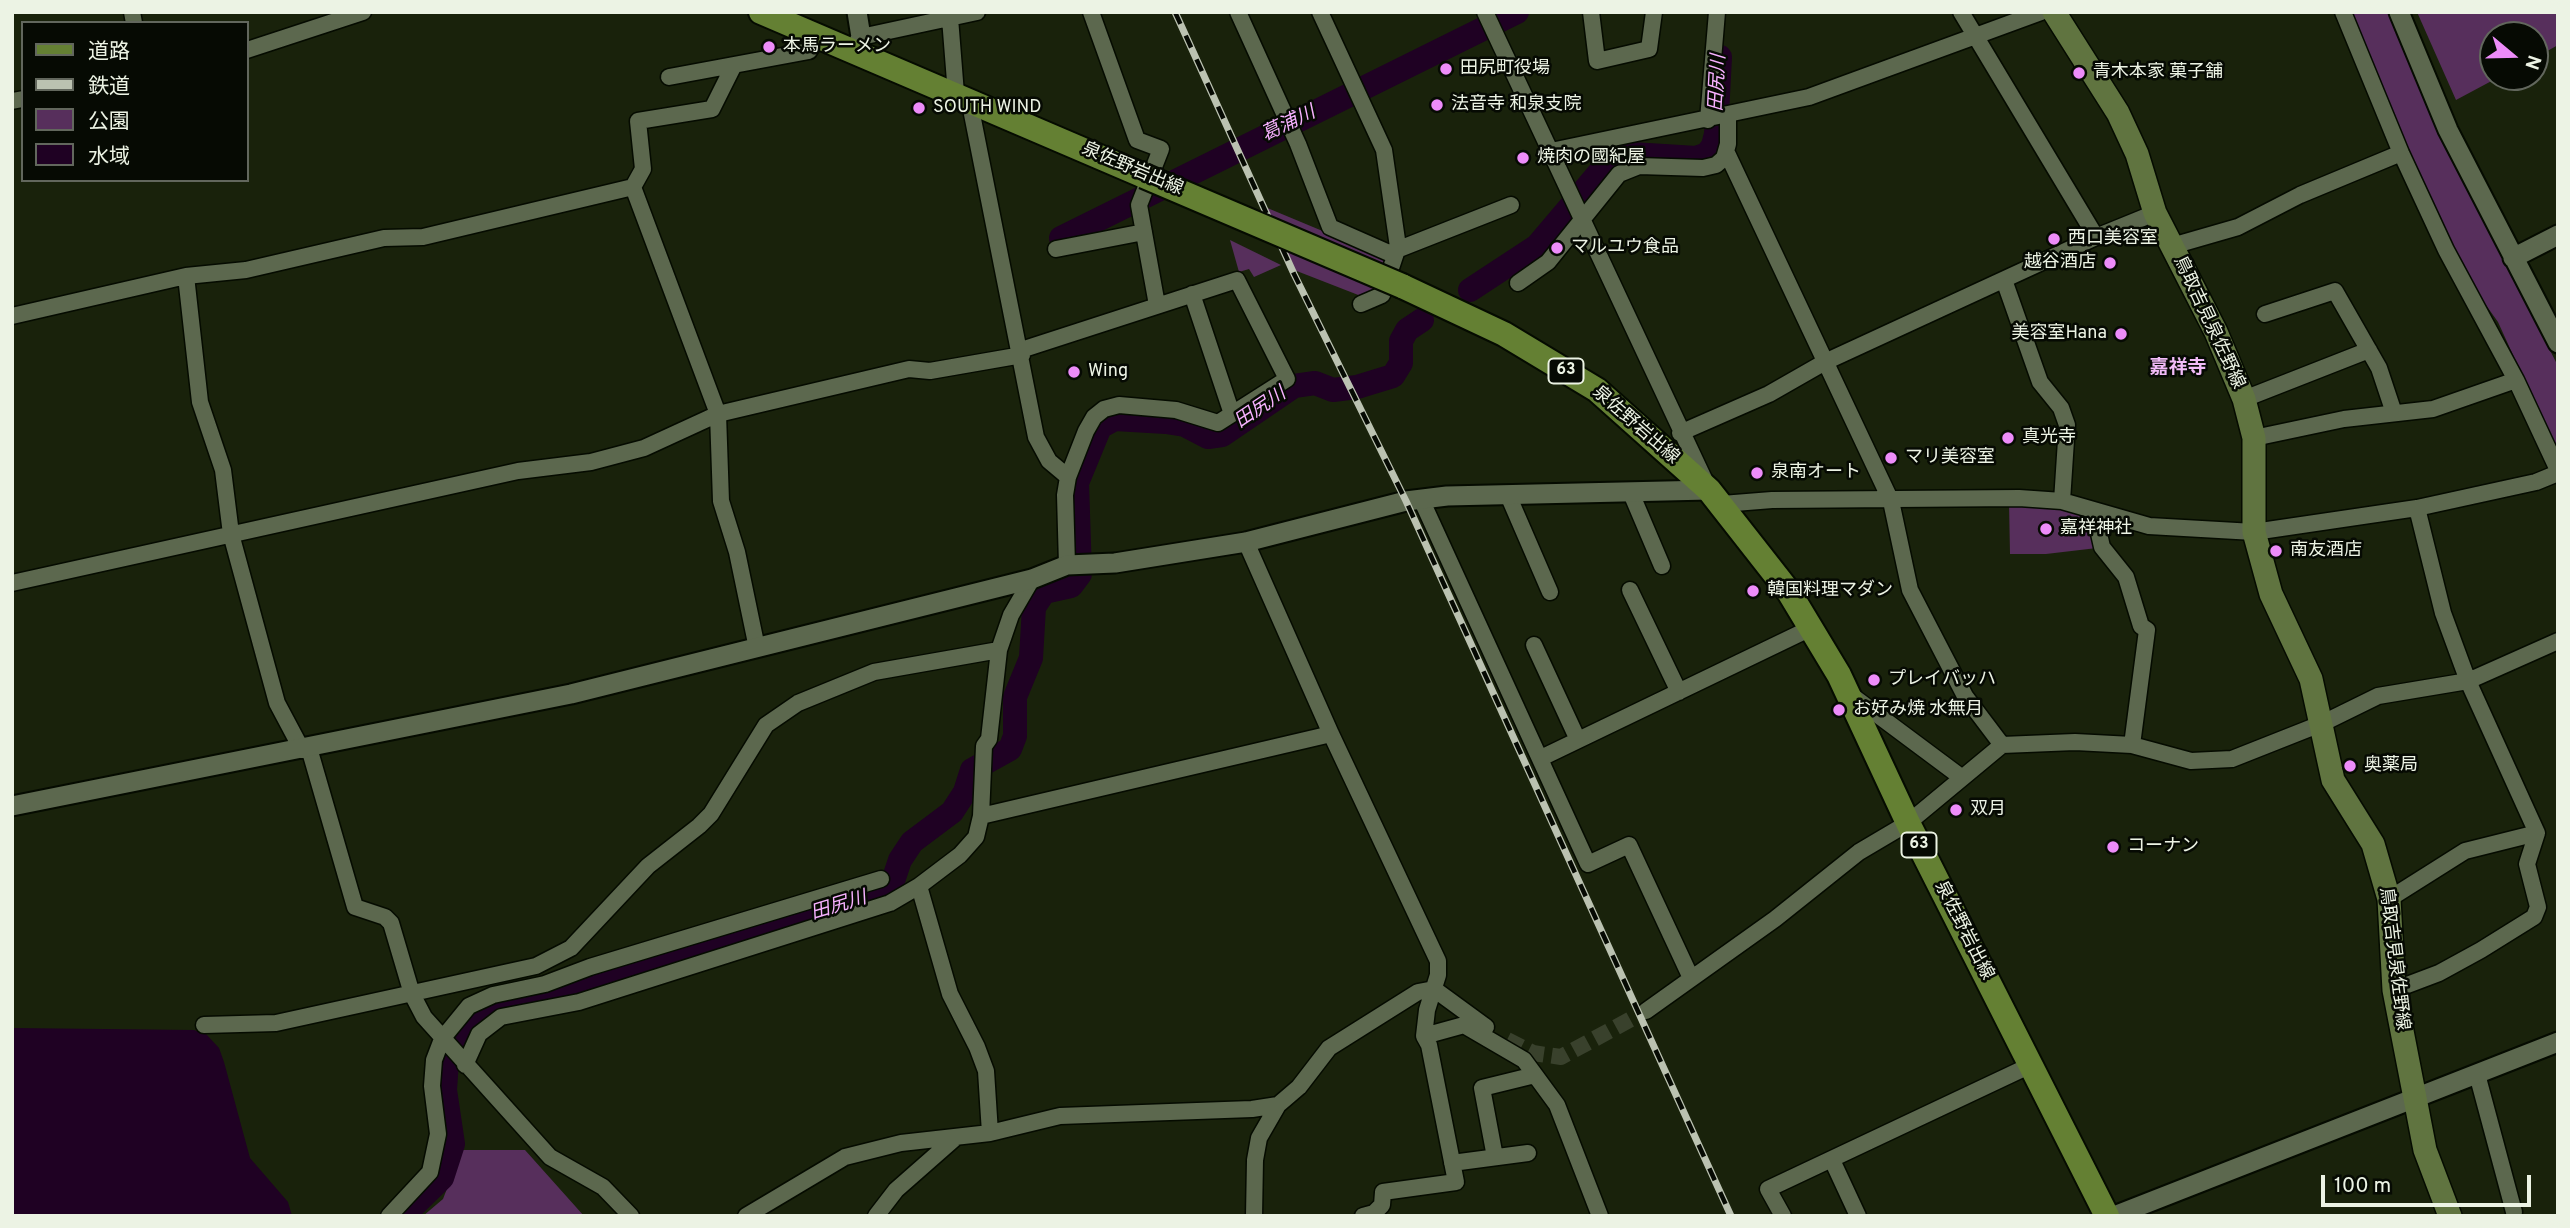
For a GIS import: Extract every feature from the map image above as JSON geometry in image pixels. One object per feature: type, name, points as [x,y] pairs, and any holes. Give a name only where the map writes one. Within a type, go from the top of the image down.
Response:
[{"type":"main road","name":"泉佐野岩出線","points":[[761,12],[818,36],[858,44],[962,96],[1402,286],[1504,334],[1597,390],[1715,497],[1789,592],[1847,692],[1908,823],[2107,1216]]},
{"type":"main road","name":"鳥取吉見泉佐野線","points":[[2054,12],[2118,113],[2137,153],[2155,213],[2216,332],[2244,399],[2254,438],[2254,533],[2271,594],[2311,680],[2323,723],[2333,780],[2372,844],[2389,900],[2394,990],[2425,1150],[2450,1216]]},
{"type":"street","points":[[248,50],[363,12]]},
{"type":"street","points":[[857,12],[858,44],[977,12]]},
{"type":"street","points":[[1091,12],[1138,140],[1161,149],[1139,205],[1157,305]]},
{"type":"street","points":[[1238,12],[1298,144],[1330,227],[1389,253],[1398,247],[1511,205]]},
{"type":"street","points":[[1320,12],[1384,150],[1398,247],[1382,295],[1361,304]]},
{"type":"street","points":[[1485,12],[1681,433],[1715,497]]},
{"type":"street","points":[[1591,12],[1597,61],[1649,49],[1654,12]]},
{"type":"street","points":[[1708,120],[1717,12]]},
{"type":"street","points":[[1961,12],[2096,237]]},
{"type":"street","points":[[1551,152],[1809,97],[2041,12]]},
{"type":"street","points":[[12,806],[306,749],[583,691],[1032,579],[1078,565],[1246,542],[1421,499],[1631,493],[1772,500],[2020,498],[2062,501],[2149,526],[2254,533],[2417,508],[2536,482],[2558,472],[2516,380],[2446,250],[2401,153],[2343,12]]},
{"type":"street","points":[[2399,12],[2448,130],[2558,343]]},
{"type":"street","points":[[950,18],[962,96],[1021,353],[1036,437],[1049,461],[1068,477]]},
{"type":"street","points":[[669,77],[809,51],[818,36]]},
{"type":"street","points":[[12,316],[186,276],[228,274],[384,238],[423,237],[633,187],[643,169],[638,121],[712,109],[734,65]]},
{"type":"street","points":[[1728,116],[1726,152],[1891,501],[1910,590],[1965,696],[2002,745]]},
{"type":"street","points":[[1518,283],[1548,262],[1583,222],[1609,183],[1629,168],[1716,166],[1726,152]]},
{"type":"street","points":[[2172,246],[2238,227],[2301,195],[2401,153]]},
{"type":"street","points":[[633,187],[718,414],[721,501],[737,552],[757,648]]},
{"type":"street","points":[[1681,433],[1769,394],[1825,362],[2096,237],[2155,213]]},
{"type":"street","points":[[1056,249],[1144,232]]},
{"type":"street","points":[[2513,258],[2558,235]]},
{"type":"street","points":[[186,276],[200,402],[223,470],[231,534],[277,702],[306,749],[355,907],[385,917],[391,923],[412,994],[424,1017],[465,1065],[550,1157],[603,1187],[631,1216]]},
{"type":"street","points":[[2004,279],[2040,382],[2061,408],[2067,425],[2062,501]]},
{"type":"street","points":[[12,583],[518,471],[591,462],[643,447],[718,414],[909,369],[930,371],[1021,353],[1237,280],[1287,379],[1217,423],[1176,410],[1119,405],[1104,409],[1094,417],[1068,477],[1065,495],[1078,565]]},
{"type":"street","points":[[2265,314],[2335,291],[2379,368],[2394,413]]},
{"type":"street","points":[[1192,294],[1232,414]]},
{"type":"street","points":[[2244,399],[2369,350]]},
{"type":"street","points":[[2254,438],[2344,419],[2433,409],[2516,380]]},
{"type":"street","points":[[1631,493],[1662,566]]},
{"type":"street","points":[[1508,495],[1550,592]]},
{"type":"street","points":[[1421,499],[1588,864],[1629,845],[1691,978]]},
{"type":"street","points":[[2394,990],[2439,973],[2534,917],[2538,907],[2527,864],[2537,833],[2468,681],[2443,613],[2417,508]]},
{"type":"street","points":[[2094,511],[2102,547],[2126,578],[2141,626],[2147,630],[2132,745]]},
{"type":"street","points":[[1246,542],[1331,734],[1438,961],[1424,1036],[1429,1045],[1456,1182],[1383,1192],[1382,1205],[1374,1213],[1363,1216]]},
{"type":"street","points":[[465,1065],[478,1034],[501,1017],[579,1002],[890,903],[919,887],[960,855],[976,837],[981,816],[984,746],[989,739],[999,650],[1011,615],[1032,579]]},
{"type":"street","points":[[1630,590],[1679,692]]},
{"type":"street","points":[[1541,758],[1811,628]]},
{"type":"street","points":[[1646,1011],[1774,919],[1859,852],[1908,823],[2002,745],[2075,742],[2132,745],[2191,761],[2232,759],[2323,723],[2389,692],[2468,681],[2558,641]]},
{"type":"street","points":[[1534,645],[1578,740]]},
{"type":"street","points":[[204,1025],[276,1023],[521,970],[570,948],[648,866],[683,841],[711,814],[766,725],[798,704],[874,672],[999,650]]},
{"type":"street","points":[[1847,692],[1961,777]]},
{"type":"street","points":[[981,816],[1331,734]]},
{"type":"street","points":[[2389,900],[2465,852],[2537,833]]},
{"type":"street","points":[[389,1216],[430,1172],[439,1134],[432,1086],[434,1060],[442,1039],[469,1006],[493,995],[545,984],[590,967],[881,879]]},
{"type":"street","points":[[919,887],[950,994],[986,1071],[990,1133]]},
{"type":"street","points":[[1254,1216],[1255,1160],[1259,1138],[1278,1105],[1299,1087],[1329,1048],[1418,992],[1434,989],[1507,1040]]},
{"type":"street","points":[[1424,1036],[1464,1025],[1524,1060],[1557,1105],[1600,1216]]},
{"type":"street","points":[[2114,1216],[2558,1042]]},
{"type":"street","points":[[1783,1216],[1768,1189],[2031,1065]]},
{"type":"street","points":[[2477,1074],[2514,1212]]},
{"type":"street","points":[[1495,1157],[1482,1088],[1535,1075]]},
{"type":"street","points":[[746,1216],[845,1157],[901,1143],[990,1133],[1060,1116],[1252,1109],[1278,1105]]},
{"type":"street","points":[[876,1216],[896,1190],[954,1139]]},
{"type":"street","points":[[1452,1163],[1528,1153]]},
{"type":"street","points":[[1832,1160],[1858,1216]]},
{"type":"green space","points":[[2351,12],[2389,12],[2445,145],[2558,366],[2558,454],[2498,322],[2478,294],[2424,189]]},
{"type":"green space","points":[[2417,12],[2558,12],[2558,45],[2549,50],[2549,21],[2479,21],[2479,88],[2456,100]]},
{"type":"green space","points":[[1265,207],[1385,257],[1391,271],[1382,293],[1366,298],[1289,268]]},
{"type":"green space","points":[[1230,240],[1281,265],[1254,277],[1249,269],[1239,272]]},
{"type":"green space","points":[[2009,502],[2032,502],[2091,513],[2097,548],[2046,554],[2010,554]]},
{"type":"green space","points":[[462,1150],[525,1150],[584,1216],[423,1216],[443,1199]]},
{"type":"water","points":[[12,1028],[194,1030],[206,1034],[219,1048],[224,1062],[250,1158],[288,1202],[292,1216],[12,1216]]},
{"type":"waterway","name":"葛浦川","points":[[1061,238],[1517,12]]},
{"type":"waterway","name":"田尻川","points":[[1470,290],[1537,246],[1604,167],[1618,158],[1632,154],[1696,158],[1707,154],[1713,146],[1716,134],[1720,57]]},
{"type":"waterway","name":"田尻川","points":[[403,1216],[442,1178],[453,1144],[445,1090],[447,1061],[457,1037],[471,1019],[494,1004],[705,949],[884,893],[892,884],[900,860],[912,842],[952,812],[965,792],[972,770],[1010,749],[1015,736],[1015,697],[1031,658],[1034,607],[1044,592],[1071,586],[1080,574],[1077,483],[1100,427],[1115,419],[1166,422],[1185,425],[1208,437],[1222,435],[1294,386],[1315,383],[1333,390],[1357,387],[1393,376],[1401,363],[1401,341],[1407,330],[1422,320]]},
{"type":"tunnel","points":[[1507,1040],[1533,1053],[1561,1057],[1646,1011]]},
{"type":"railway","points":[[1175,12],[1294,274],[1406,501],[1731,1216]]},
{"type":"place","name":"本馬ラーメン","points":[[769,47]]},
{"type":"place","name":"田尻町役場","points":[[1446,69]]},
{"type":"place","name":"青木本家 菓子舗","points":[[2079,73]]},
{"type":"place","name":"法音寺 和泉支院","points":[[1437,105]]},
{"type":"place","name":"SOUTH WIND","points":[[919,108]]},
{"type":"place","name":"焼肉の國紀屋","points":[[1523,158]]},
{"type":"place","name":"西口美容室","points":[[2054,239]]},
{"type":"place","name":"マルユウ食品","points":[[1557,248]]},
{"type":"place","name":"越谷酒店","points":[[2110,263]]},
{"type":"place","name":"美容室Hana","points":[[2121,334]]},
{"type":"place","name":"Wing","points":[[1074,372]]},
{"type":"place","name":"真光寺","points":[[2008,438]]},
{"type":"place","name":"マリ美容室","points":[[1891,458]]},
{"type":"place","name":"泉南オート","points":[[1757,473]]},
{"type":"place","name":"嘉祥神社","points":[[2046,529]]},
{"type":"place","name":"南友酒店","points":[[2276,551]]},
{"type":"place","name":"韓国料理マダン","points":[[1753,591]]},
{"type":"place","name":"プレイバッハ","points":[[1874,680]]},
{"type":"place","name":"お好み焼 水無月","points":[[1839,710]]},
{"type":"place","name":"奥薬局","points":[[2350,766]]},
{"type":"place","name":"双月","points":[[1956,810]]},
{"type":"place","name":"コーナン","points":[[2113,847]]},
{"type":"district","name":"嘉祥寺","points":[[2178,369]]}]
